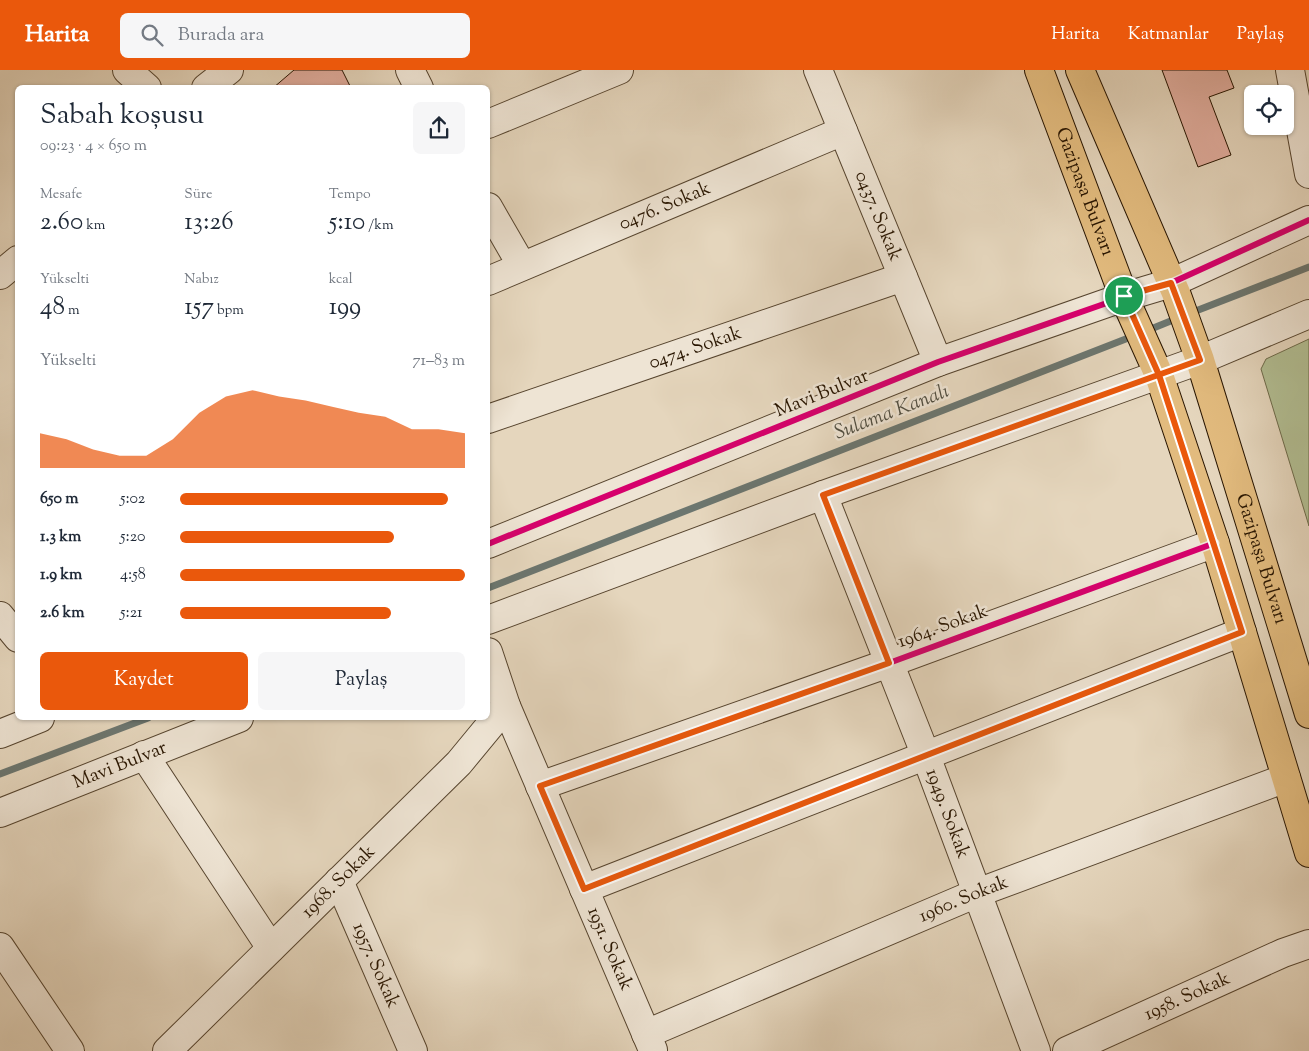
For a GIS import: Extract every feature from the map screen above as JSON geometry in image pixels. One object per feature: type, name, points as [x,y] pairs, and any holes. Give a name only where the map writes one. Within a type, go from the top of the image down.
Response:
[{"type":"main road","name":"Gazipaşa Bulvarı","points":[[1039,70],[1128,305],[1156,368],[1215,543],[1309,854]]},
{"type":"main road","name":"Gazipaşa Bulvarı","points":[[1080,70],[1174,288],[1198,355],[1309,714]]},
{"type":"street","points":[[127,70],[144,85]]},
{"type":"street","points":[[210,85],[229,70]]},
{"type":"street","points":[[410,70],[418,85]]},
{"type":"street","points":[[490,123],[619,70]]},
{"type":"street","name":"0437. Sokak","points":[[818,70],[938,362]]},
{"type":"street","points":[[1290,70],[1309,174]]},
{"type":"street","name":"0476. Sokak","points":[[490,279],[843,130]]},
{"type":"street","points":[[490,210],[522,266]]},
{"type":"street","name":"Mavi Bulvar","points":[[490,543],[938,362],[1128,305],[1174,288],[1309,220]]},
{"type":"street","points":[[0,275],[15,262]]},
{"type":"street","name":"0474. Sokak","points":[[490,418],[903,277]]},
{"type":"street","points":[[490,619],[1156,368],[1198,355],[1309,314]]},
{"type":"street","name":"1949. Sokak","points":[[823,495],[926,756],[1036,1051]]},
{"type":"street","name":"1964. Sokak","points":[[540,786],[889,663],[1215,543]]},
{"type":"street","points":[[0,616],[15,634]]},
{"type":"street","points":[[584,889],[1242,632]]},
{"type":"street","name":"1951. Sokak","points":[[490,658],[506,706],[650,1042]]},
{"type":"street","name":"1968. Sokak","points":[[167,1051],[459,763],[506,706]]},
{"type":"street","points":[[0,734],[35,720]]},
{"type":"street","name":"Mavi Bulvar","points":[[0,814],[234,720]]},
{"type":"street","points":[[144,755],[271,948]]},
{"type":"street","name":"1960. Sokak","points":[[650,1042],[977,893],[1286,778]]},
{"type":"street","name":"1957. Sokak","points":[[339,881],[412,1051]]},
{"type":"street","name":"1958. Sokak","points":[[1067,1051],[1114,1040],[1283,953],[1309,944]]},
{"type":"street","points":[[0,947],[70,1051]]},
{"type":"green space","points":[[1309,339],[1309,526],[1261,369],[1266,359]]},
{"type":"building","points":[[294,70],[342,70],[350,85],[276,85]]},
{"type":"building","points":[[1162,70],[1227,70],[1234,88],[1209,97],[1231,155],[1198,167]]},
{"type":"waterway","name":"Sulama Kanalı","points":[[1188,314],[1309,267]]},
{"type":"waterway","name":"Sulama Kanalı","points":[[1146,331],[1178,318]]},
{"type":"waterway","name":"Sulama Kanalı","points":[[490,587],[1136,335]]},
{"type":"waterway","name":"Sulama Kanalı","points":[[0,774],[143,720]]},
{"type":"cycle path","points":[[490,543],[938,362],[1124,297],[1171,283],[1309,220]]},
{"type":"cycle path","points":[[540,786],[889,663],[1215,543]]},
{"type":"route","points":[[1124,296],[1159,375],[1215,543],[1242,632],[584,889],[540,786],[889,663],[823,495],[1092,399],[1159,375],[1200,360],[1171,283],[1124,296]]}]
